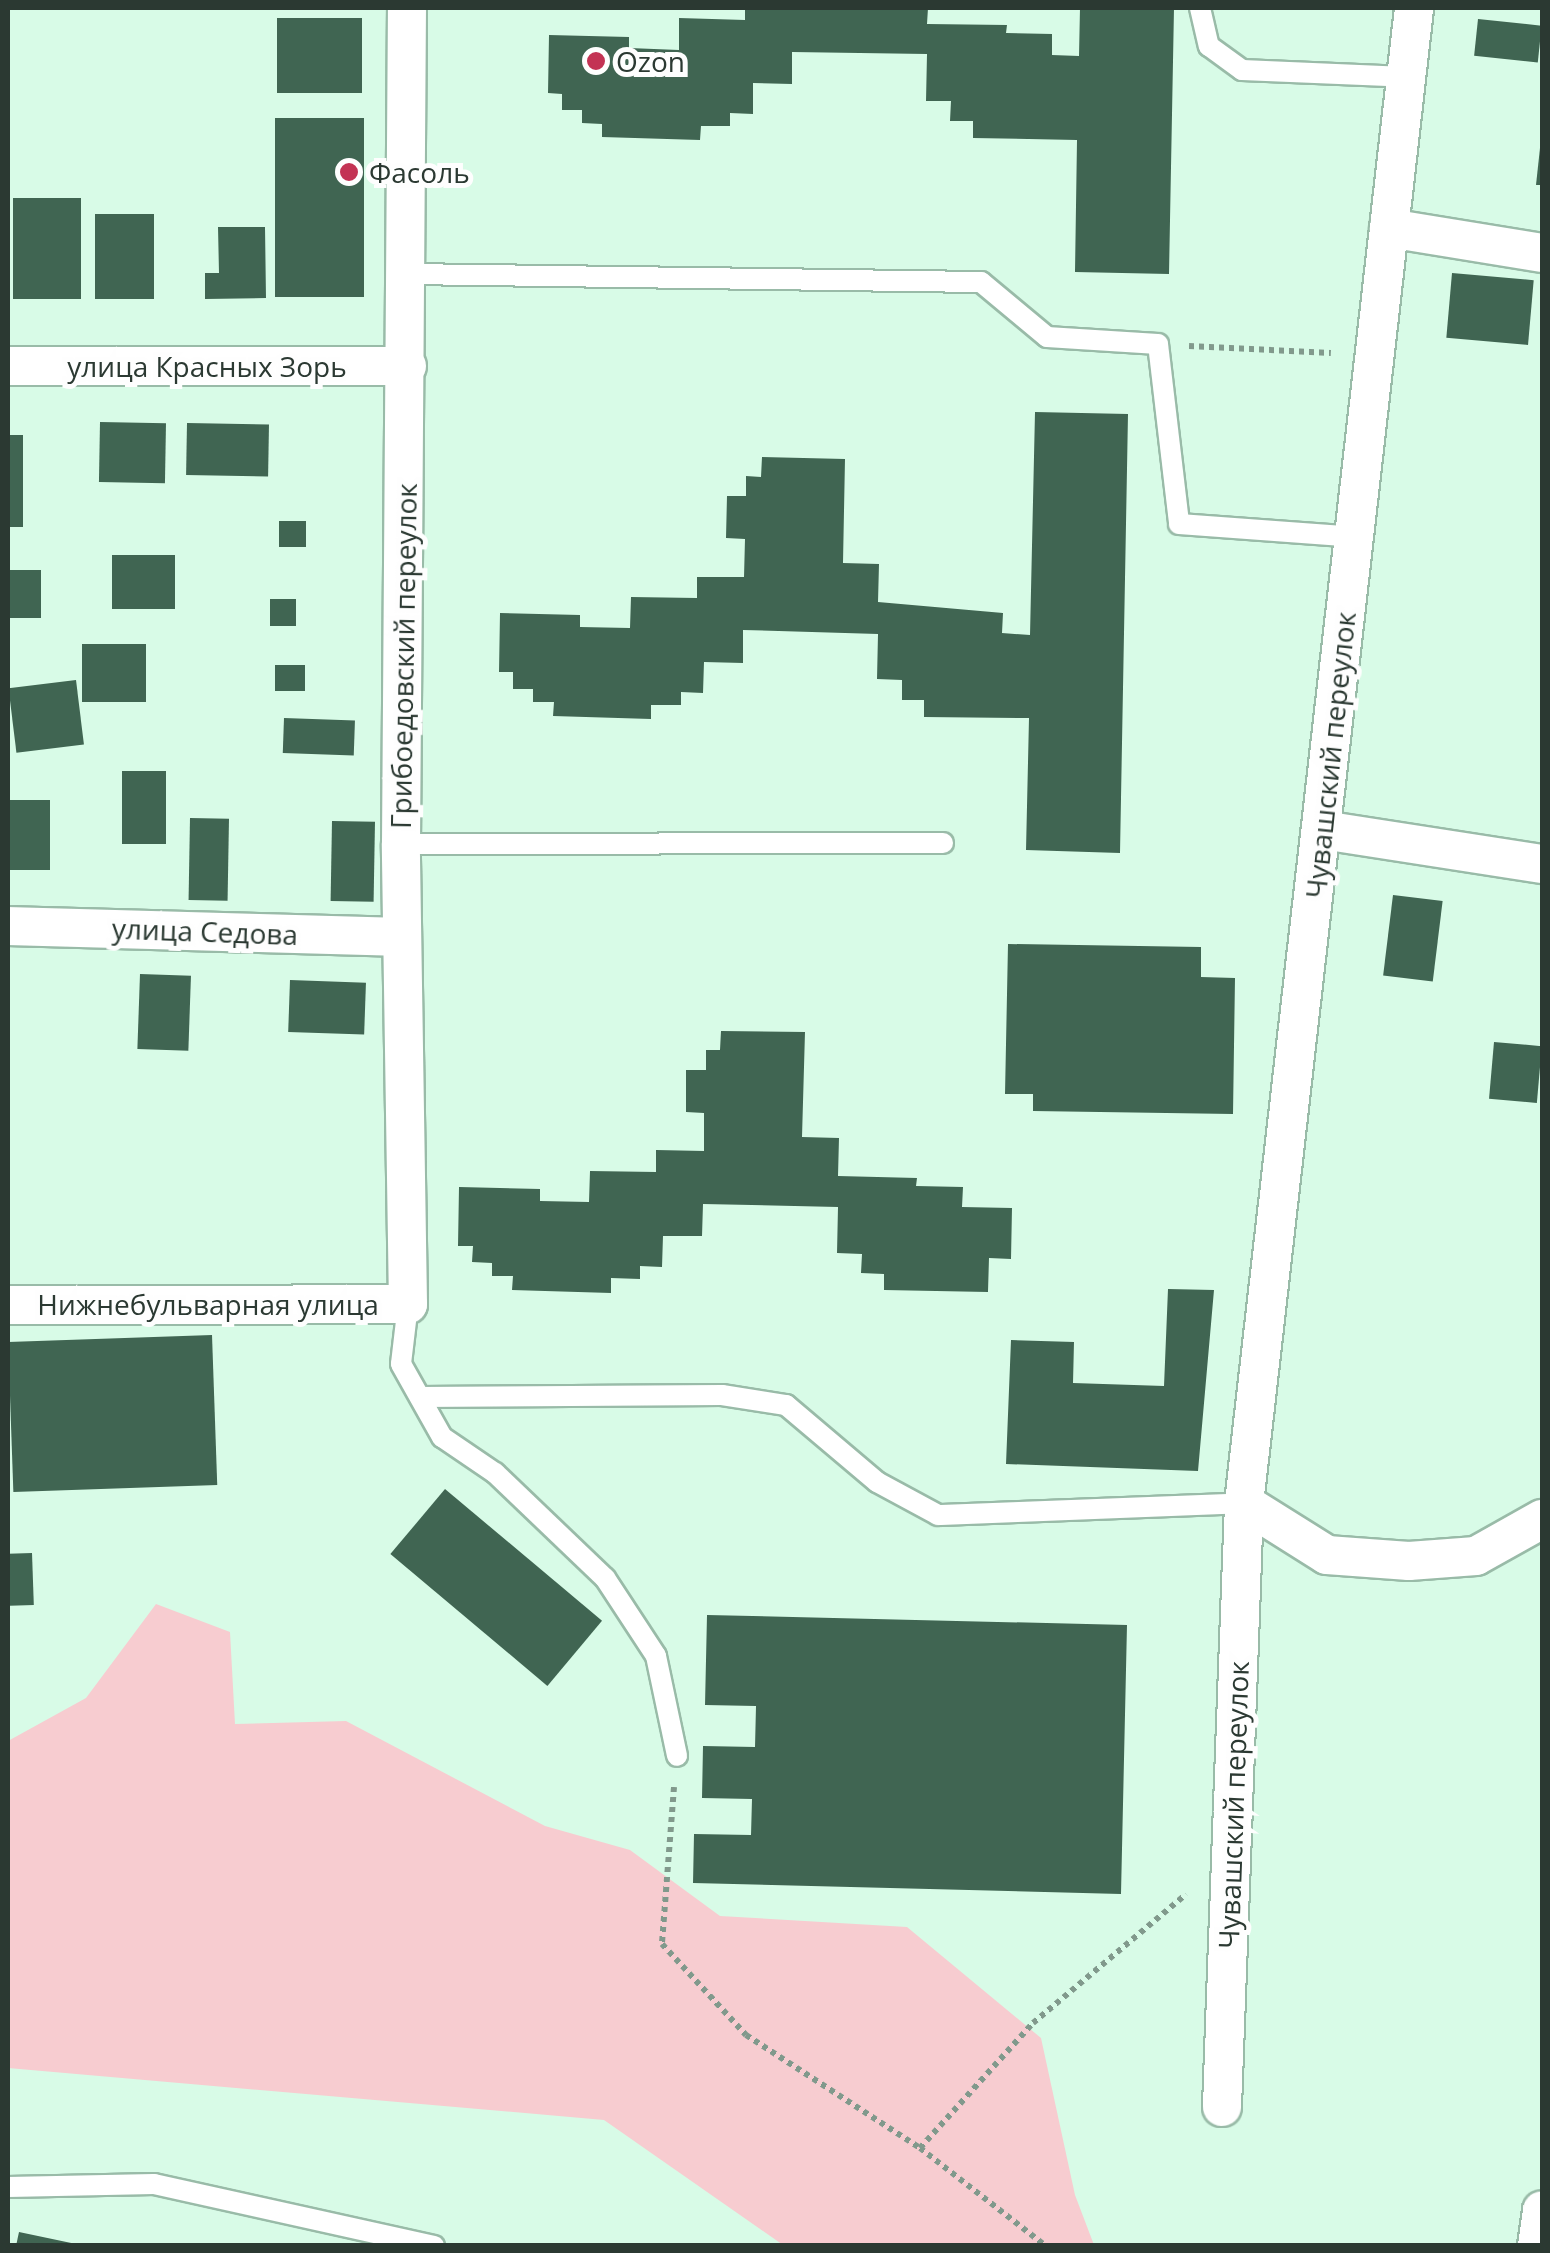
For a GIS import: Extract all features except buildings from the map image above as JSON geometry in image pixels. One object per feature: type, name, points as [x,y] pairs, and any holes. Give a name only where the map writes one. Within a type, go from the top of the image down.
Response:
[{"type":"street","name":"Грибоедовский переулок","points":[[406,8],[407,366],[401,844],[408,1304]]},
{"type":"street","name":"Чувашский переулок","points":[[1222,2107],[1244,1503],[1414,8]]},
{"type":"street","points":[[1389,228],[1542,253]]},
{"type":"street","name":"улица Красных Зорь","points":[[8,366],[407,366]]},
{"type":"street","points":[[1322,830],[1542,864]]},
{"type":"street","name":"улица Седова","points":[[8,926],[402,937]]},
{"type":"street","name":"Нижнебульварная улица","points":[[8,1304],[408,1304]]},
{"type":"street","points":[[1244,1503],[1326,1555],[1409,1562],[1476,1556],[1542,1519]]},
{"type":"street","points":[[1536,2246],[1542,2210]]},
{"type":"lane","points":[[1200,8],[1210,46],[1242,70],[1406,78]]},
{"type":"lane","points":[[407,274],[981,282],[1047,336],[1158,344],[1179,524],[1354,537]]},
{"type":"lane","points":[[401,844],[944,843]]},
{"type":"lane","points":[[408,1304],[401,1364],[442,1437],[495,1473],[606,1578],[656,1656],[676,1756]]},
{"type":"lane","points":[[420,1397],[722,1396],[786,1405],[877,1482],[938,1515],[1244,1503]]},
{"type":"lane","points":[[8,2186],[154,2184],[434,2246]]},
{"type":"path","points":[[1158,344],[1374,355]]},
{"type":"path","points":[[676,1756],[662,1944],[746,2034],[920,2148],[1046,2246]]},
{"type":"path","points":[[920,2148],[1033,2022],[1231,1856]]},
{"type":"shaded area","points":[[156,1604],[230,1632],[235,1724],[346,1721],[545,1826],[630,1850],[720,1916],[907,1927],[1041,2038],[1075,2195],[1094,2245],[783,2245],[604,2120],[8,2068],[8,1741],[86,1698]]},
{"type":"place","name":"Ozon","points":[[596,61]]},
{"type":"place","name":"Фасоль","points":[[349,172]]}]
